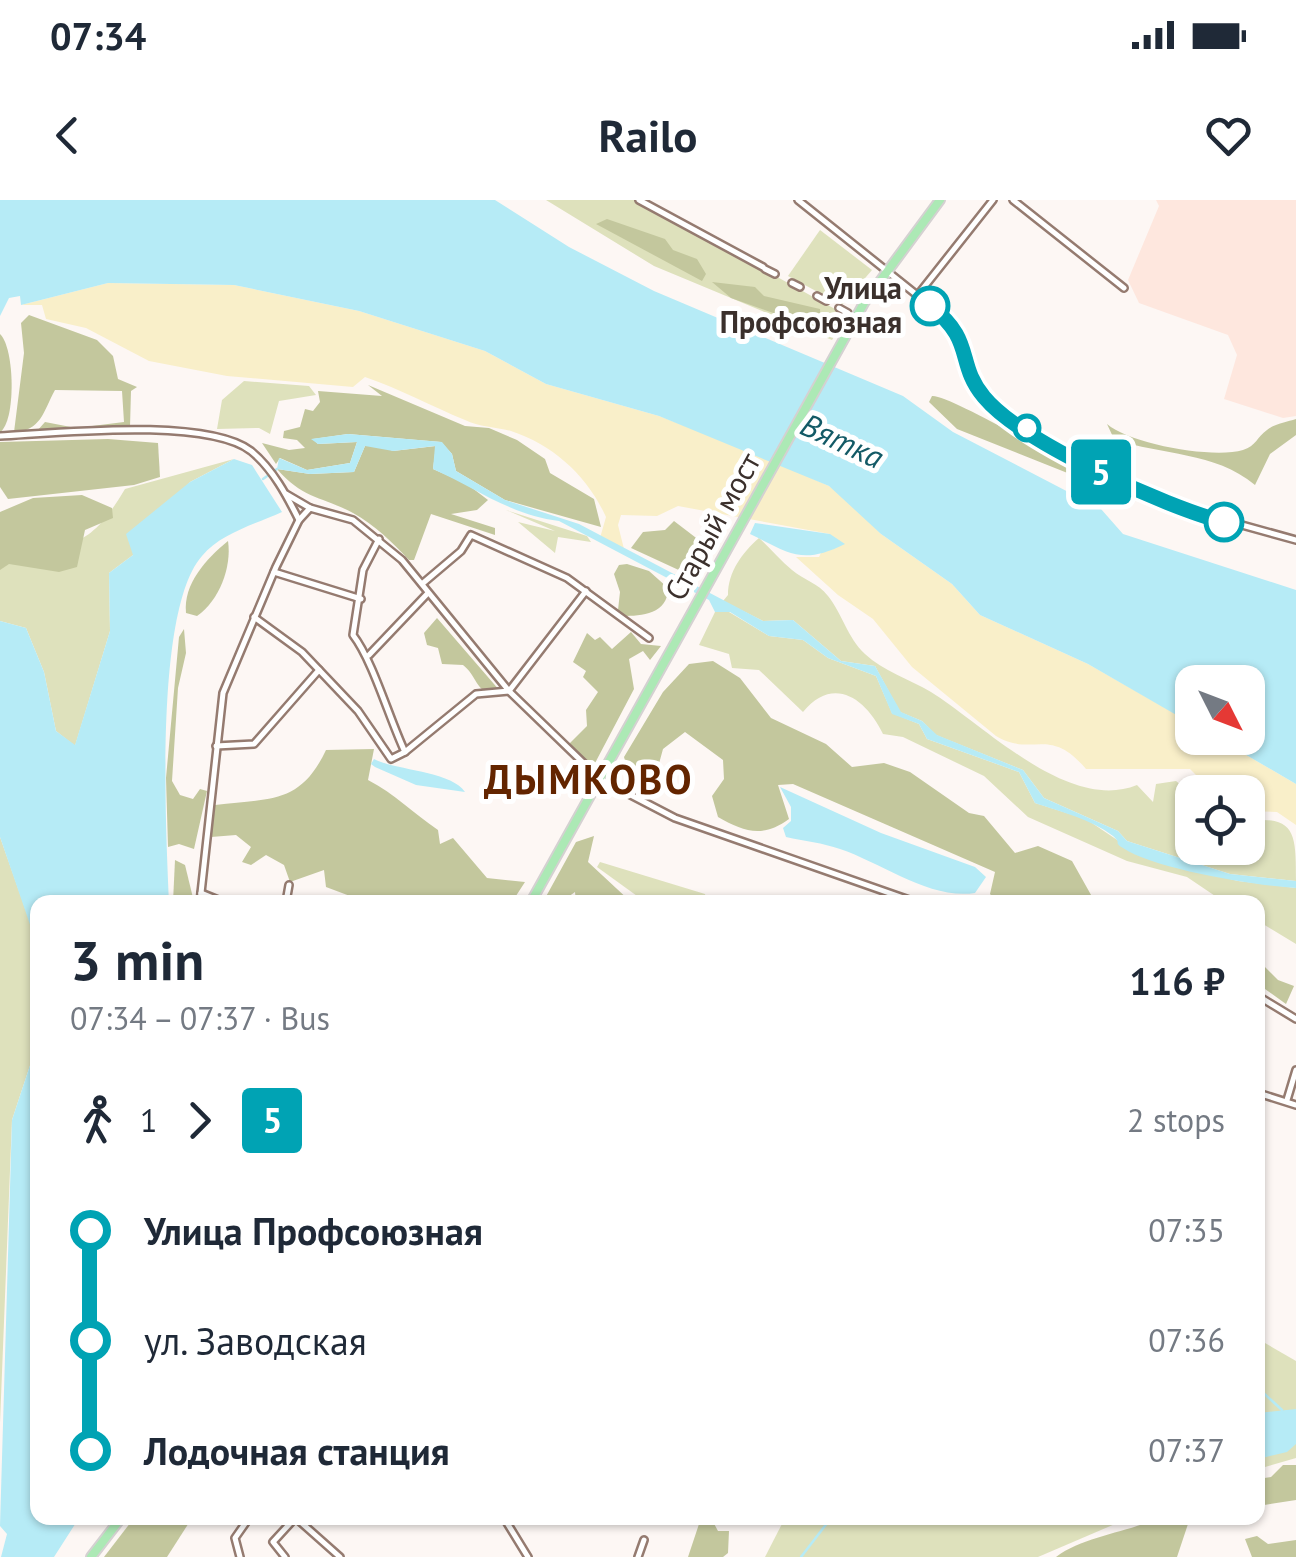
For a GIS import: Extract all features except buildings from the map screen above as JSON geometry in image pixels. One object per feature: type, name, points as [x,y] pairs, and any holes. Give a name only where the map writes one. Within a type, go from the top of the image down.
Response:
[{"type":"main road","name":"Старый мост","points":[[536,895],[852,324],[885,270],[940,200]]},
{"type":"main road","points":[[91,1557],[116,1525]]},
{"type":"street","points":[[640,200],[848,313]]},
{"type":"street","points":[[798,200],[955,328],[976,385],[1005,416],[1159,502],[1296,540]]},
{"type":"street","points":[[918,296],[993,200]]},
{"type":"street","points":[[1012,200],[1124,288]]},
{"type":"street","points":[[0,436],[198,433],[242,446],[263,463],[299,520]]},
{"type":"street","points":[[286,494],[310,508],[353,520],[379,539],[422,584],[509,691],[600,779],[675,818],[895,895]]},
{"type":"street","points":[[205,895],[200,893],[223,693],[274,572],[299,520],[310,508]]},
{"type":"street","points":[[422,584],[461,551],[471,535],[567,578],[649,638]]},
{"type":"street","points":[[379,539],[363,570],[353,635],[369,655],[373,680],[406,752]]},
{"type":"street","points":[[274,572],[361,599]]},
{"type":"street","points":[[254,618],[302,652],[375,733],[388,758],[406,752],[476,694],[509,691],[586,592]]},
{"type":"street","points":[[369,655],[428,593]]},
{"type":"street","points":[[216,746],[254,744],[319,670]]},
{"type":"street","points":[[287,895],[289,885]]},
{"type":"street","points":[[1265,1000],[1296,1019]]},
{"type":"street","points":[[1287,1100],[1296,1070]]},
{"type":"street","points":[[1265,1095],[1296,1104]]},
{"type":"street","points":[[240,1557],[233,1544],[245,1525]]},
{"type":"street","points":[[285,1557],[273,1542],[289,1525]]},
{"type":"street","points":[[304,1525],[340,1557]]},
{"type":"street","points":[[508,1525],[528,1557]]},
{"type":"street","points":[[638,1557],[644,1540]]},
{"type":"shaded area","points":[[1156,200],[1296,200],[1296,416],[1283,418],[1224,399],[1237,355],[1228,335],[1139,303],[1128,280],[1159,206]]},
{"type":"green space","points":[[546,200],[638,200],[844,314],[833,328],[832,340],[654,266]]},
{"type":"green space","points":[[607,219],[665,239],[673,250],[697,259],[706,274],[702,281],[596,224]]},
{"type":"green space","points":[[820,230],[872,270],[842,305],[788,276]]},
{"type":"green space","points":[[712,282],[755,287],[764,296],[820,309],[821,325],[818,329],[731,298]]},
{"type":"green space","points":[[29,315],[97,340],[113,356],[118,379],[137,387],[131,391],[130,427],[37,431],[45,422],[76,428],[124,422],[122,391],[55,390],[36,424],[14,432],[24,353],[21,323]]},
{"type":"green space","points":[[0,334],[9,354],[12,384],[9,414],[0,432]]},
{"type":"green space","points":[[244,381],[309,386],[316,395],[279,401],[270,434],[259,428],[217,429],[222,400]]},
{"type":"green space","points":[[368,385],[465,426],[489,428],[517,440],[545,459],[550,473],[594,499],[601,527],[505,500],[456,471],[452,454],[441,442],[348,434],[313,439],[318,444],[357,442],[350,463],[307,470],[280,458],[276,464],[262,443],[289,450],[305,448],[297,440],[283,438],[284,431],[300,427],[305,409],[313,411],[320,402],[318,391],[382,396]]},
{"type":"green space","points":[[932,396],[978,415],[1076,467],[1075,476],[957,429],[929,402]]},
{"type":"green space","points":[[1296,419],[1296,435],[1270,454],[1255,485],[1205,460],[1114,439],[1107,424],[1152,443],[1212,453],[1247,448],[1270,428]]},
{"type":"green space","points":[[108,439],[158,443],[160,477],[134,485],[8,499],[0,487],[0,442]]},
{"type":"green space","points":[[378,445],[393,451],[436,446],[433,469],[467,484],[488,500],[477,510],[451,514],[495,528],[495,535],[431,514],[414,560],[409,560],[369,523],[304,492],[277,469],[310,474],[354,472],[365,446]]},
{"type":"green space","points":[[234,459],[190,482],[133,555],[109,573],[110,631],[75,746],[56,731],[44,672],[26,628],[0,621],[0,552],[74,542],[99,525],[125,489]]},
{"type":"green space","points":[[82,495],[112,508],[113,518],[85,530],[77,567],[59,572],[9,564],[0,570],[0,512],[33,498]]},
{"type":"green space","points":[[506,510],[587,536],[591,542],[558,537],[555,553],[518,522],[555,531]]},
{"type":"green space","points":[[674,521],[708,547],[709,556],[696,578],[631,548],[643,532],[665,530]]},
{"type":"green space","points":[[759,538],[792,570],[824,592],[854,640],[872,660],[931,692],[1056,777],[1084,787],[1111,790],[1137,785],[1153,802],[1156,784],[1175,781],[1175,856],[1127,841],[1118,831],[1044,798],[1023,770],[936,735],[922,721],[900,712],[875,666],[841,661],[793,620],[763,621],[723,601],[728,595],[730,578]]},
{"type":"green space","points":[[228,541],[228,562],[218,593],[197,616],[186,613],[192,582]]},
{"type":"green space","points":[[619,565],[649,571],[668,588],[659,608],[622,616],[614,574]]},
{"type":"green space","points":[[715,612],[729,612],[769,636],[803,640],[828,658],[876,676],[892,713],[919,724],[927,739],[1019,772],[1035,803],[1086,819],[1141,856],[1238,881],[1296,888],[1296,944],[1265,925],[1265,895],[1214,895],[1187,877],[1127,861],[1028,817],[984,776],[903,737],[883,734],[858,701],[837,693],[826,695],[803,712],[759,670],[732,668],[729,654],[699,645]]},
{"type":"green space","points":[[437,618],[500,691],[482,689],[463,665],[442,664],[438,648],[427,645],[424,633]]},
{"type":"green space","points":[[184,629],[186,653],[178,688],[172,781],[180,795],[193,799],[200,789],[207,791],[194,849],[179,844],[168,847],[166,778],[179,637]]},
{"type":"green space","points":[[631,632],[641,644],[661,646],[650,660],[643,651],[629,659],[634,689],[594,765],[589,766],[569,744],[587,726],[586,710],[598,692],[583,677],[586,671],[573,662],[587,633],[595,640],[600,637],[612,649]]},
{"type":"green space","points":[[713,661],[740,678],[771,718],[826,744],[852,767],[884,763],[910,772],[969,813],[984,816],[1015,853],[1038,846],[1072,861],[1091,895],[991,895],[995,872],[793,784],[778,785],[789,819],[762,831],[736,826],[718,817],[712,796],[724,779],[723,760],[685,732],[663,749],[654,782],[630,778],[624,757],[663,692],[689,664]]},
{"type":"green space","points":[[374,749],[368,780],[438,830],[440,844],[453,838],[487,878],[525,882],[517,895],[347,895],[326,887],[324,870],[290,882],[284,865],[266,855],[251,865],[242,862],[251,847],[236,835],[211,837],[215,805],[267,799],[294,790],[316,768],[326,750]]},
{"type":"green space","points":[[1265,820],[1276,821],[1290,832],[1296,881],[1230,874],[1202,865],[1265,865]]},
{"type":"green space","points":[[594,836],[588,862],[623,895],[547,895],[576,842]]},
{"type":"green space","points":[[0,837],[30,922],[30,1065],[12,1120],[0,1423]]},
{"type":"green space","points":[[175,860],[185,865],[192,895],[173,895]]},
{"type":"green space","points":[[600,862],[705,895],[636,895],[597,867]]},
{"type":"green space","points":[[1265,967],[1278,980],[1294,986],[1286,1004],[1265,989]]},
{"type":"green space","points":[[1265,1343],[1296,1361],[1296,1458],[1265,1467]]},
{"type":"green space","points":[[1283,1465],[1296,1465],[1296,1500],[1265,1505],[1265,1478]]},
{"type":"green space","points":[[129,1525],[188,1525],[167,1557],[104,1557]]},
{"type":"green space","points":[[699,1525],[715,1525],[718,1531],[729,1531],[728,1553],[723,1557],[688,1557]]},
{"type":"green space","points":[[781,1525],[1113,1525],[1038,1557],[765,1557]]},
{"type":"green space","points":[[1188,1525],[1177,1557],[1056,1557],[1079,1544],[1132,1527]]},
{"type":"green space","points":[[1257,1536],[1268,1544],[1296,1540],[1296,1557],[1252,1557],[1245,1539]]},
{"type":"sand","points":[[108,283],[234,285],[359,311],[485,351],[546,384],[659,416],[750,451],[829,486],[850,501],[881,534],[952,584],[980,615],[1088,664],[1175,713],[1175,755],[1246,755],[1296,784],[1296,825],[1277,812],[1265,812],[1265,775],[1196,775],[1190,769],[1086,769],[1062,748],[1009,742],[996,736],[912,667],[873,619],[838,595],[796,557],[819,557],[830,534],[678,506],[657,516],[621,515],[618,525],[624,549],[600,538],[606,517],[579,476],[555,454],[527,437],[470,422],[365,377],[353,387],[227,376],[149,361],[86,328],[46,319],[42,305],[21,305]]},
{"type":"water","name":"Вятка","points":[[0,200],[495,200],[569,247],[654,291],[903,396],[953,432],[1101,509],[1123,534],[1296,590],[1296,784],[1246,755],[1265,755],[1265,665],[1175,665],[1175,714],[1088,664],[980,615],[952,584],[881,534],[829,486],[659,416],[546,384],[485,351],[359,311],[234,285],[108,283],[21,305],[20,296],[9,298],[0,316]]},
{"type":"water","points":[[348,434],[442,442],[452,454],[456,471],[505,500],[579,524],[763,621],[793,620],[841,661],[875,666],[901,712],[922,721],[937,735],[1023,770],[1044,798],[1118,831],[1127,841],[1175,856],[1175,865],[1202,865],[1230,874],[1296,881],[1296,888],[1232,880],[1138,856],[1095,825],[1035,803],[1019,772],[927,739],[919,724],[892,714],[876,676],[828,658],[803,640],[769,636],[730,612],[715,612],[709,600],[559,521],[509,507],[433,469],[435,446],[393,451],[365,446],[354,472],[310,474],[277,469],[279,458],[307,470],[350,463],[357,442],[318,444],[311,439]]},
{"type":"water","points":[[234,459],[252,465],[282,512],[219,541],[202,556],[187,583],[176,623],[166,722],[169,895],[30,895],[30,925],[0,837],[0,621],[26,628],[44,672],[56,731],[75,745],[110,631],[109,573],[133,555],[126,534],[190,482]]},
{"type":"water","points":[[755,523],[830,534],[845,544],[818,554],[797,554],[750,534]]},
{"type":"water","points":[[374,759],[436,775],[465,792],[416,785],[375,767],[371,764]]},
{"type":"water","points":[[780,787],[881,833],[975,867],[986,877],[975,893],[941,891],[840,849],[786,837],[783,828],[791,821],[791,807]]},
{"type":"water","points":[[30,1065],[30,1525],[75,1525],[54,1557],[1,1557],[7,1534],[0,1526],[12,1120]]},
{"type":"water","points":[[1296,1409],[1296,1444],[1287,1452],[1265,1457],[1265,1412]]},
{"type":"waterway","points":[[263,479],[277,469]]},
{"type":"waterway","points":[[1265,1394],[1282,1410]]},
{"type":"waterway","points":[[801,1557],[826,1525]]},
{"type":"bus line","name":"5","points":[[930,306],[952,323],[976,385],[1002,414],[1159,502],[1224,522]]},
{"type":"place","name":"Улица Профсоюзная","points":[[930,306]]},
{"type":"district","name":"ДЫМКОВО","points":[[589,780]]}]
